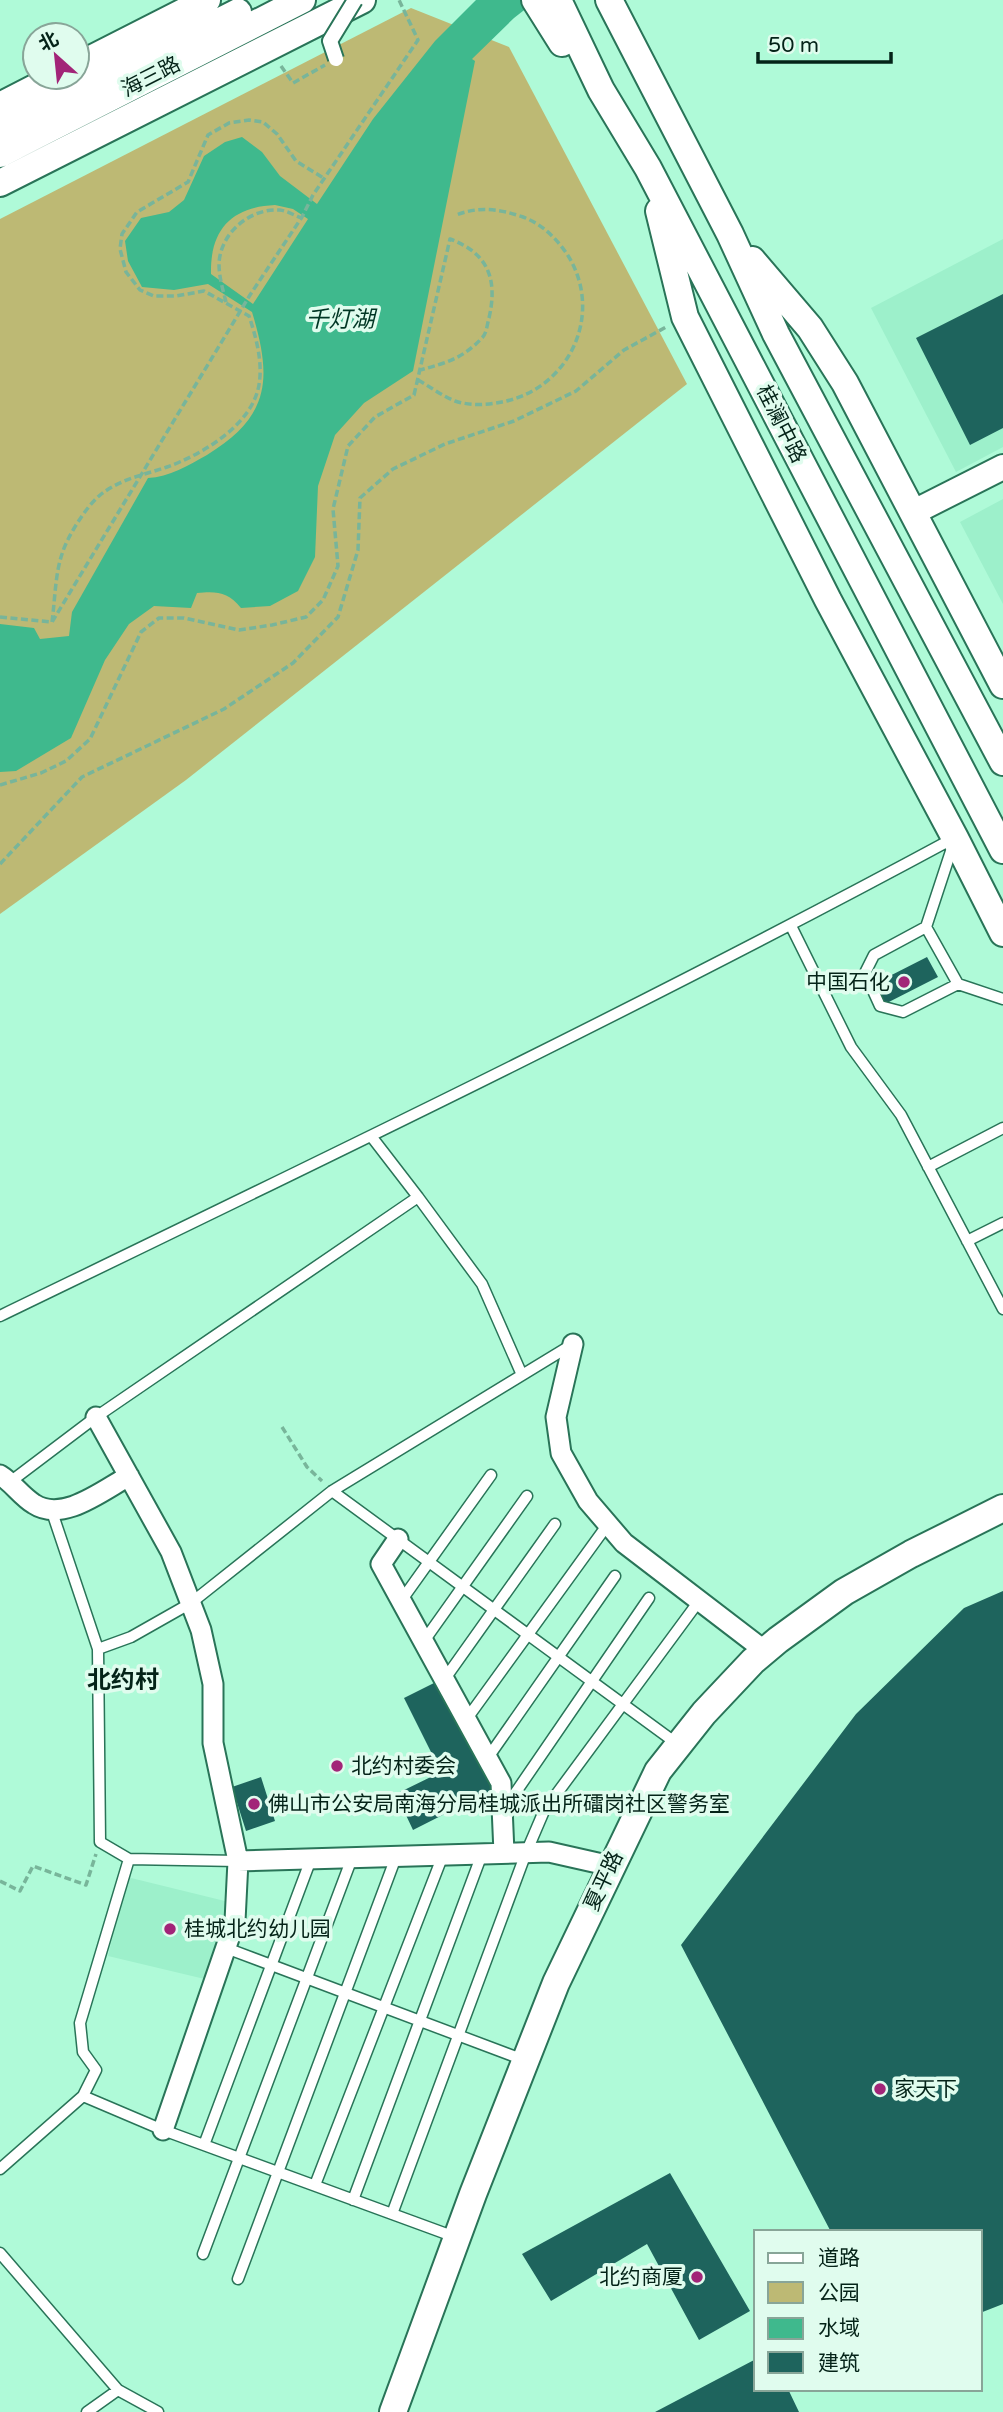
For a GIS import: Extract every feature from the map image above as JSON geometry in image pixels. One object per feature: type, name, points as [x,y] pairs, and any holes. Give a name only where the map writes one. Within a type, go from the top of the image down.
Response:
[{"type":"main road","points":[[91,59],[207,0]]},
{"type":"main road","name":"海三路","points":[[0,133],[262,0]]},
{"type":"main road","name":"海三路","points":[[0,154],[302,0]]},
{"type":"main road","points":[[0,183],[362,0]]},
{"type":"main road","points":[[535,0],[564,45],[601,90]]},
{"type":"main road","name":"桂澜中路","points":[[558,0],[601,90],[648,168],[1003,850]]},
{"type":"main road","name":"桂澜中路","points":[[609,0],[730,234],[776,334],[1003,762]]},
{"type":"main road","points":[[0,106],[29,91]]},
{"type":"main road","points":[[648,168],[685,317],[828,600],[1003,933]]},
{"type":"main road","points":[[730,234],[810,328],[830,357],[1003,685]]},
{"type":"main road","name":"夏平路","points":[[396,2409],[457,2238],[556,1983],[658,1771],[728,1686],[765,1651],[844,1592],[911,1554],[1003,1508]]},
{"type":"street","points":[[336,59],[330,41],[355,0]]},
{"type":"street","points":[[914,512],[1003,467]]},
{"type":"street","points":[[573,1344],[556,1417],[561,1453],[588,1501],[624,1543],[765,1651]]},
{"type":"street","points":[[96,1418],[171,1552],[201,1630],[213,1684],[213,1744],[238,1861],[235,1921],[163,2130]]},
{"type":"street","points":[[0,1458],[5,1479],[34,1504],[52,1512],[68,1509],[129,1476]]},
{"type":"street","points":[[398,1539],[381,1564],[501,1783],[504,1853]]},
{"type":"street","points":[[238,1861],[550,1852],[611,1866]]},
{"type":"lane","points":[[0,1316],[370,1136],[791,926],[955,838]]},
{"type":"lane","points":[[955,838],[926,927],[874,955],[865,973],[880,1006],[904,1012],[958,984]]},
{"type":"lane","points":[[791,926],[851,1047],[901,1115],[1003,1310]]},
{"type":"lane","points":[[926,927],[958,984],[1003,999]]},
{"type":"lane","points":[[928,1167],[1003,1128]]},
{"type":"lane","points":[[370,1136],[482,1284],[522,1375]]},
{"type":"lane","points":[[5,1479],[418,1197]]},
{"type":"lane","points":[[967,1241],[1003,1223]]},
{"type":"lane","points":[[98,1649],[131,1637],[191,1603],[332,1491],[573,1344]]},
{"type":"lane","points":[[401,1601],[491,1475]]},
{"type":"lane","points":[[332,1491],[678,1745]]},
{"type":"lane","points":[[423,1642],[527,1496]]},
{"type":"lane","points":[[52,1512],[98,1649],[100,1842],[129,1860],[238,1861]]},
{"type":"lane","points":[[444,1680],[555,1524]]},
{"type":"lane","points":[[466,1720],[608,1524]]},
{"type":"lane","points":[[487,1759],[615,1576]]},
{"type":"lane","points":[[502,1812],[649,1598]]},
{"type":"lane","points":[[392,2214],[544,1811],[699,1601]]},
{"type":"lane","points":[[353,2200],[482,1854]]},
{"type":"lane","points":[[315,2185],[443,1855]]},
{"type":"lane","points":[[238,2279],[396,1857]]},
{"type":"lane","points":[[203,2254],[352,1858]]},
{"type":"lane","points":[[204,2145],[311,1859]]},
{"type":"lane","points":[[0,2169],[83,2096],[96,2070],[83,2052],[80,2023],[129,1860]]},
{"type":"lane","points":[[226,1948],[526,2061]]},
{"type":"lane","points":[[83,2096],[163,2130],[457,2238]]},
{"type":"lane","points":[[0,2253],[118,2390],[158,2412]]},
{"type":"lane","points":[[87,2412],[118,2390]]},
{"type":"path","points":[[52,622],[250,295],[313,195],[418,40],[399,0]]},
{"type":"path","points":[[281,66],[293,83],[336,59]]},
{"type":"path","points":[[52,622],[62,552],[86,510],[100,495],[143,473],[188,459],[214,444],[237,426],[259,386],[259,358],[249,316],[204,291],[176,296],[154,296],[140,290],[126,272],[120,249],[122,234],[137,212],[188,182],[208,135],[229,122],[263,122],[277,134],[296,161],[325,179]]},
{"type":"path","points":[[418,380],[455,401],[488,405],[519,399],[547,383],[568,360],[580,330],[583,298],[576,268],[558,241],[533,221],[504,210],[471,209],[456,215]]},
{"type":"path","points":[[226,301],[220,279],[219,261],[224,243],[233,229],[248,217],[265,211],[283,210],[301,217]]},
{"type":"path","points":[[0,785],[54,767],[90,739],[141,632],[159,618],[184,618],[239,630],[306,617],[323,600],[338,566],[333,509],[348,446],[375,417],[414,395],[450,239],[467,245],[481,258],[491,276],[491,307],[485,336],[456,360],[420,370]]},
{"type":"path","points":[[0,864],[82,777],[224,709],[293,663],[338,617],[358,550],[360,498],[393,469],[445,444],[513,421],[576,391],[624,350],[685,317]]},
{"type":"path","points":[[0,617],[52,622]]},
{"type":"path","points":[[282,1427],[307,1467],[332,1491]]},
{"type":"path","points":[[0,1881],[20,1891],[33,1866],[86,1885],[100,1842]]},
{"type":"shaded area","points":[[1003,239],[1003,447],[956,472],[871,308]]},
{"type":"shaded area","points":[[1003,499],[1003,604],[960,522]]},
{"type":"shaded area","name":"桂城北约幼儿园","points":[[127,1877],[233,1903],[213,1981],[108,1956]]},
{"type":"green space","points":[[411,8],[509,47],[687,384],[186,780],[0,914],[0,219]]},
{"type":"water","name":"千灯湖","points":[[476,0],[537,0],[514,18],[472,59],[475,61],[413,371],[364,403],[335,435],[318,486],[315,557],[298,591],[270,606],[241,608],[227,596],[210,592],[197,593],[191,608],[154,606],[129,624],[105,660],[71,738],[16,771],[0,772],[0,624],[34,628],[40,639],[69,636],[72,612],[148,478],[179,470],[228,440],[255,410],[261,394],[262,357],[252,312],[208,284],[174,290],[142,287],[128,261],[125,241],[141,218],[169,212],[184,200],[204,156],[225,142],[242,137],[262,152],[280,176],[317,204],[373,119],[435,41]],"holes":[[[275,205],[293,209],[308,219],[253,304],[211,274],[214,245],[219,233],[235,216],[246,210]]]},
{"type":"building","points":[[1003,294],[1003,428],[970,445],[916,338]]},
{"type":"building","name":"中国石化","points":[[927,957],[938,977],[881,1006],[870,986]]},
{"type":"building","name":"家天下","points":[[1003,1591],[1003,2304],[982,2312],[982,2230],[830,2230],[681,1945],[856,1714],[964,1608]]},
{"type":"building","points":[[440,1680],[494,1789],[413,1830],[396,1794],[441,1772],[404,1698]]},
{"type":"building","name":"佛山市公安局南海分局桂城派出所礌岗社区警务室","points":[[261,1777],[275,1821],[246,1831],[232,1787]]},
{"type":"building","name":"北约商厦","points":[[670,2173],[750,2311],[699,2340],[647,2244],[551,2301],[522,2254]]},
{"type":"building","points":[[754,2360],[754,2391],[789,2391],[799,2412],[655,2412]]},
{"type":"place","name":"中国石化","points":[[904,982]]},
{"type":"place","name":"北约村委会","points":[[337,1766]]},
{"type":"place","name":"佛山市公安局南海分局桂城派出所礌岗社区警务室","points":[[254,1804]]},
{"type":"place","name":"桂城北约幼儿园","points":[[170,1929]]},
{"type":"place","name":"家天下","points":[[880,2089]]},
{"type":"place","name":"北约商厦","points":[[697,2277]]},
{"type":"district","name":"北约村","points":[[123,1680]]}]
